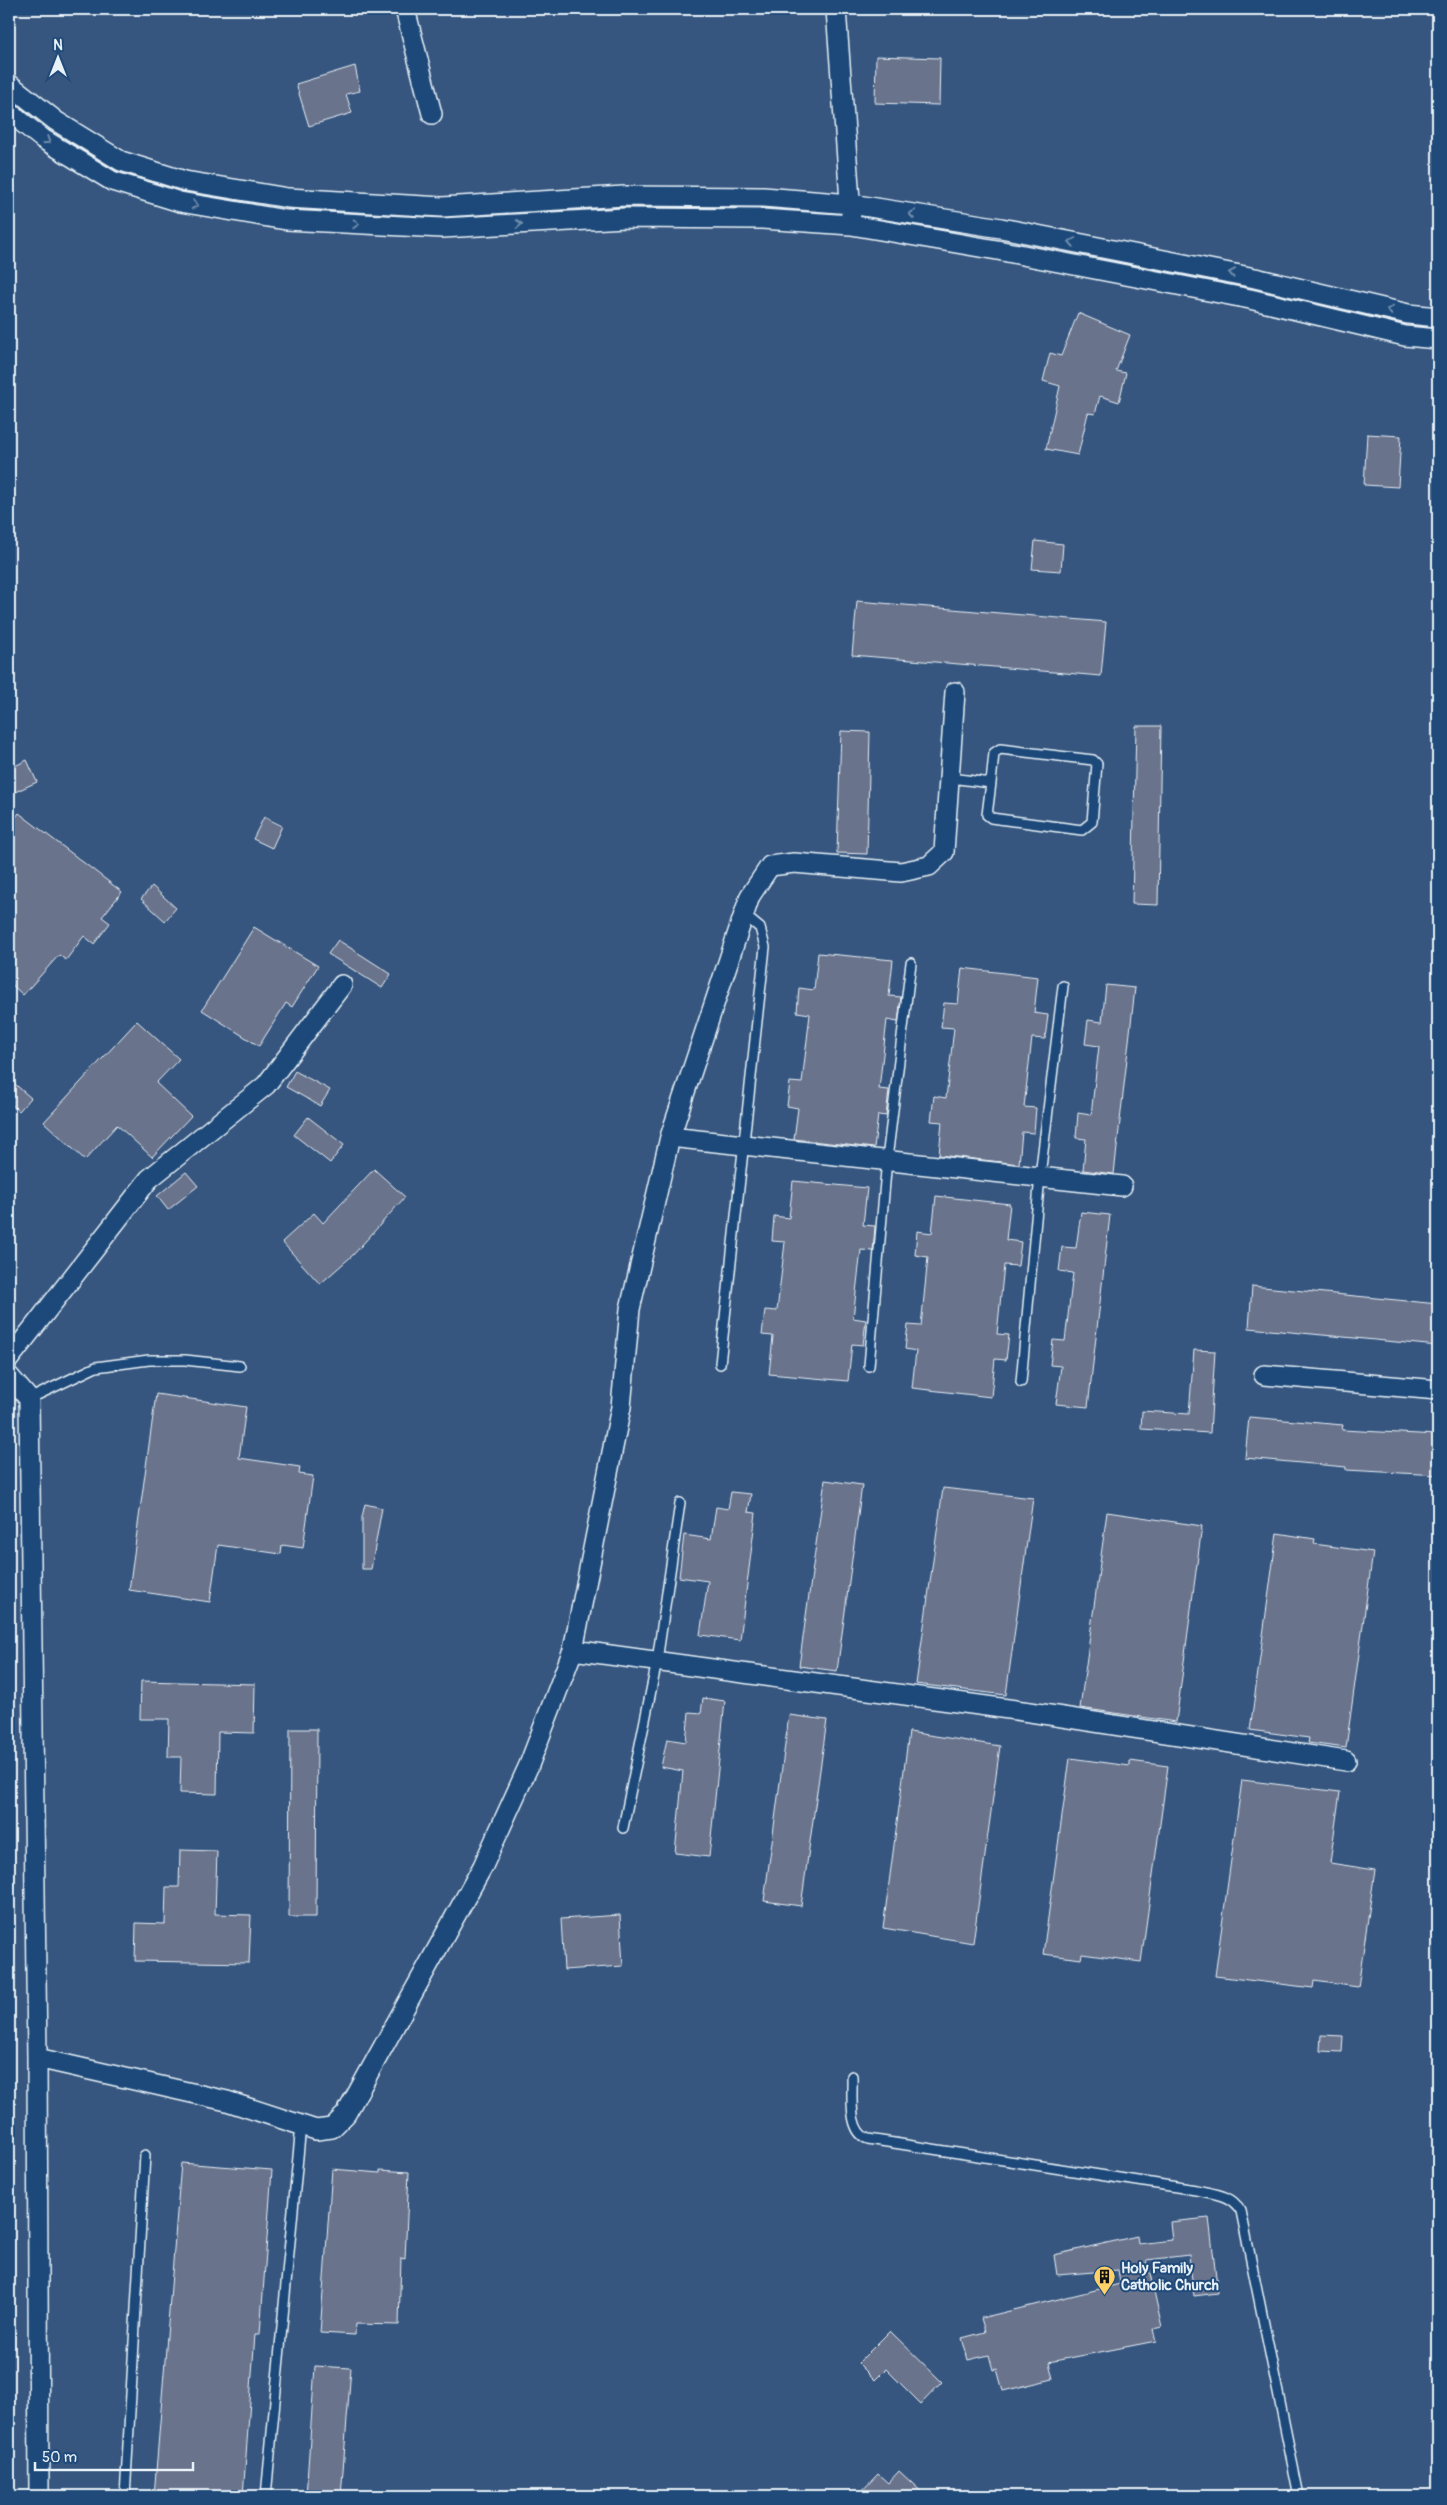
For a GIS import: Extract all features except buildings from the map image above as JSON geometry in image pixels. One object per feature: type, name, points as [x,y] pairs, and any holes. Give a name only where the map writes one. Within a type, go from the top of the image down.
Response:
[{"type":"street","points":[[405,9],[432,114]]},
{"type":"street","points":[[836,9],[851,225]]},
{"type":"street","points":[[9,84],[56,121],[121,161],[185,181],[288,198],[442,206],[624,196],[763,197],[851,204],[1040,236],[1255,278],[1408,314],[1438,317]]},
{"type":"street","points":[[9,112],[43,139],[112,181],[180,202],[286,220],[442,228],[625,218],[762,219],[851,225],[1016,254],[1250,299],[1405,336],[1438,339]]},
{"type":"street","points":[[37,2058],[227,2101],[316,2130],[332,2128],[346,2114],[483,1866],[529,1764],[573,1650],[621,1407],[630,1309],[670,1137],[750,896],[770,866],[794,863],[901,872],[929,866],[944,852],[956,692]]},
{"type":"street","points":[[9,1359],[150,1179],[266,1085],[342,985]]},
{"type":"street","points":[[670,1137],[887,1159],[1122,1186]]},
{"type":"street","points":[[9,1376],[29,1399],[37,2058],[39,2496]]},
{"type":"street","points":[[1264,1376],[1438,1390]]},
{"type":"street","points":[[573,1650],[1030,1712],[1346,1761]]},
{"type":"lane","points":[[1000,749],[1093,760],[1097,764],[1098,774],[1092,822],[1082,830],[989,817],[987,811],[991,783],[994,753],[1000,749]]},
{"type":"lane","points":[[950,778],[991,783]]},
{"type":"lane","points":[[720,1364],[742,1145],[765,947],[760,928],[744,916]]},
{"type":"lane","points":[[869,1366],[887,1159],[911,963]]},
{"type":"lane","points":[[1021,1382],[1040,1176],[1063,986]]},
{"type":"lane","points":[[29,1399],[96,1367],[149,1360],[185,1360],[240,1366]]},
{"type":"lane","points":[[623,1828],[657,1660],[680,1503]]},
{"type":"lane","points":[[852,2076],[855,2127],[860,2136],[868,2139],[1196,2190],[1227,2196],[1235,2202],[1241,2211],[1299,2496]]},
{"type":"lane","points":[[266,2496],[301,2125]]},
{"type":"lane","points":[[125,2496],[145,2155]]},
{"type":"place","name":"Holy Family Catholic Church","points":[[1105,2296]]}]
